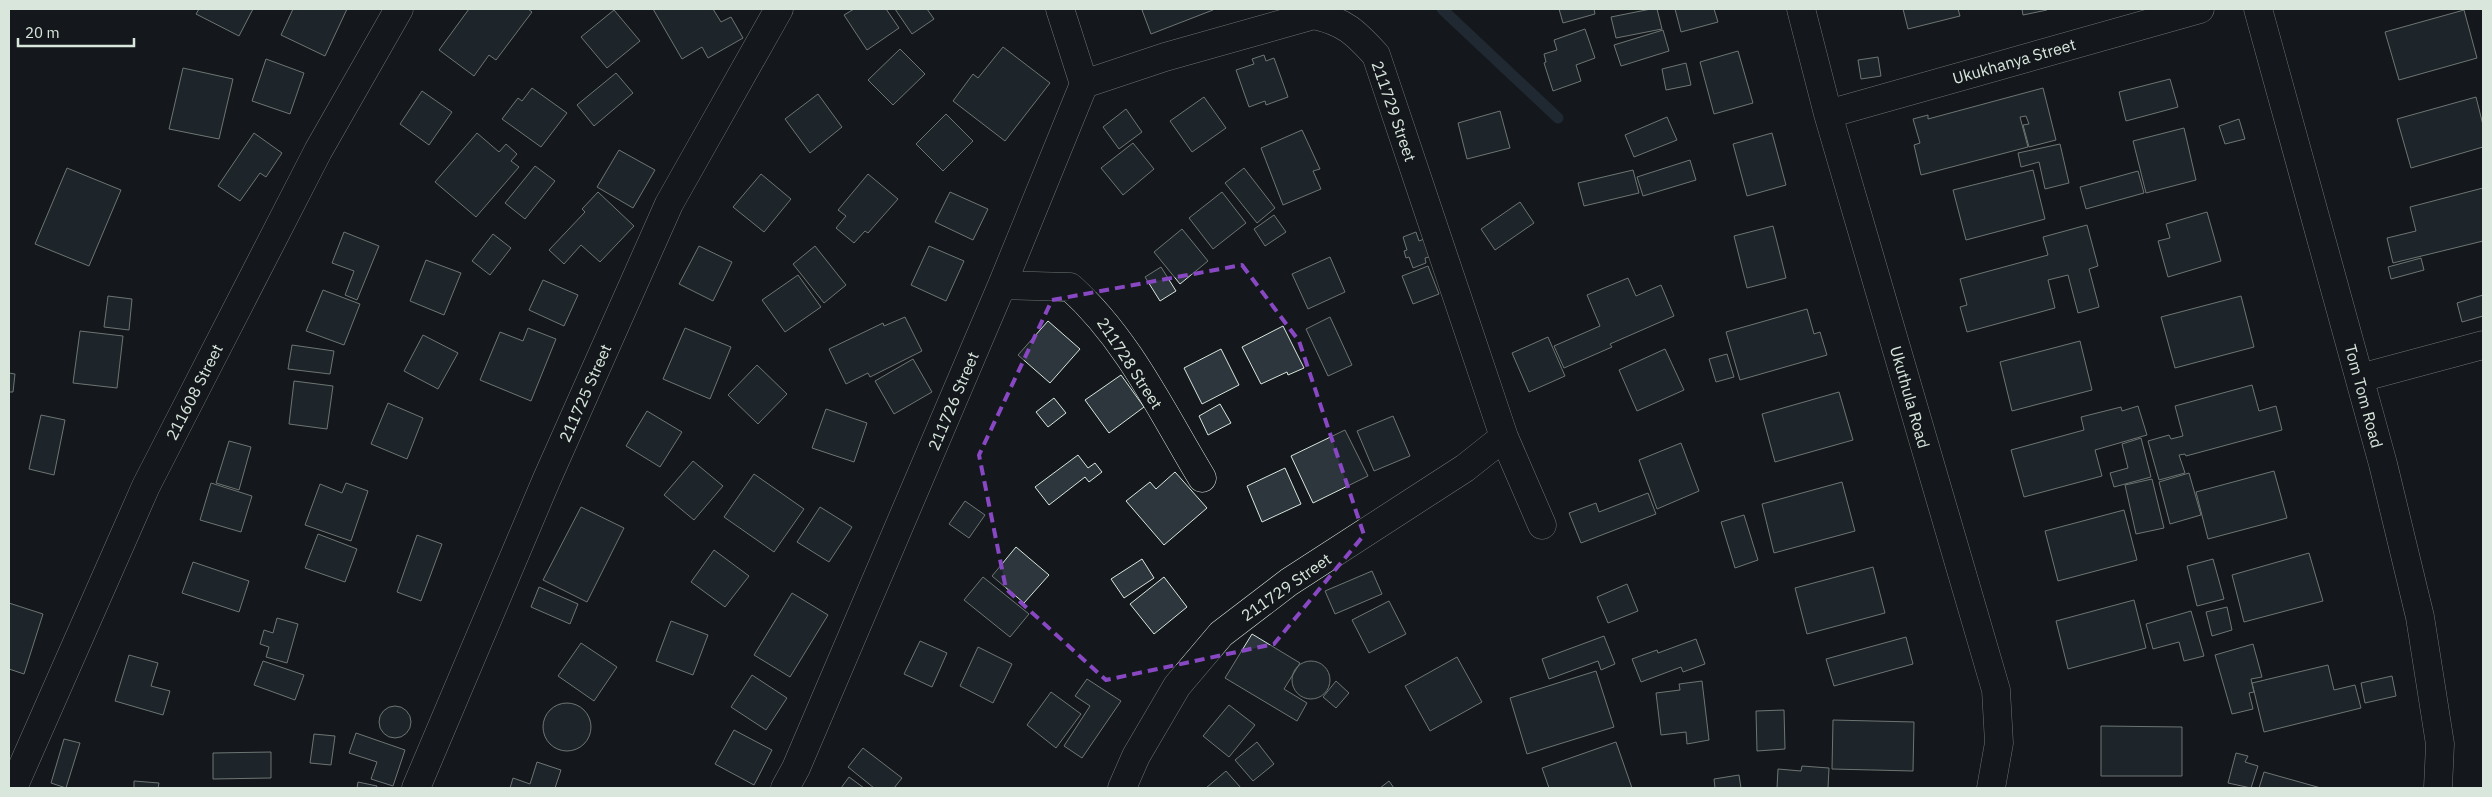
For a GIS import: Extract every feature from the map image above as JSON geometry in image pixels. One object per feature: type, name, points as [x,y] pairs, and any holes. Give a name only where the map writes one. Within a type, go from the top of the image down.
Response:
[{"type":"street","name":"211608 Street","points":[[13,788],[146,486],[318,152],[400,9]]},
{"type":"street","name":"211725 Street","points":[[416,788],[550,472],[669,204],[779,9]]},
{"type":"street","points":[[1060,9],[1084,84]]},
{"type":"street","name":"Ukuthula Road","points":[[1801,9],[1828,114],[1996,690],[1999,743],[1991,788]]},
{"type":"street","name":"Ukukhanya Street","points":[[1828,114],[2200,9]]},
{"type":"street","name":"Tom Tom Road","points":[[2258,9],[2360,378],[2420,617],[2440,744],[2438,788]]},
{"type":"street","name":"211729 Street","points":[[1084,84],[1164,57],[1314,16],[1335,20],[1358,35],[1376,54],[1504,437],[1542,525]]},
{"type":"street","name":"211726 Street","points":[[785,788],[796,768],[1002,285],[1084,84]]},
{"type":"street","name":"211728 Street","points":[[1002,285],[1070,287],[1092,306],[1132,359],[1202,478]]},
{"type":"street","points":[[2360,378],[2483,345]]},
{"type":"street","name":"211729 Street","points":[[1122,788],[1136,756],[1177,686],[1221,634],[1289,582],[1465,468],[1504,437]]},
{"type":"highlighted area","points":[[1242,265],[1299,341],[1364,535],[1274,644],[1106,680],[1006,589],[979,455],[1052,300]]},
{"type":"building","points":[[199,9],[253,9],[239,36],[196,14]]},
{"type":"building","points":[[293,9],[347,9],[325,56],[281,35]]},
{"type":"building","points":[[469,9],[528,9],[532,12],[496,60],[489,55],[474,76],[439,50]]},
{"type":"building","points":[[653,9],[713,9],[721,22],[731,17],[743,38],[708,58],[702,47],[682,59]]},
{"type":"building","points":[[854,9],[886,9],[899,28],[867,50],[844,15]]},
{"type":"building","points":[[895,9],[927,9],[934,19],[912,34]]},
{"type":"building","points":[[1559,9],[1594,9],[1595,14],[1563,23]]},
{"type":"building","points":[[1657,9],[1662,29],[1616,38],[1611,17]]},
{"type":"building","points":[[1675,9],[1714,9],[1718,22],[1681,32]]},
{"type":"building","points":[[1903,9],[1958,9],[1960,16],[1908,29]]},
{"type":"building","points":[[2022,9],[2046,9],[2047,10],[2023,15]]},
{"type":"building","points":[[614,10],[640,41],[607,68],[581,37]]},
{"type":"building","points":[[1142,10],[1213,10],[1151,34]]},
{"type":"building","points":[[2464,10],[2477,58],[2399,80],[2385,32]]},
{"type":"building","points":[[1585,29],[1595,58],[1576,65],[1581,81],[1553,91],[1544,63],[1546,62],[1544,54],[1557,50],[1554,40]]},
{"type":"building","points":[[1663,30],[1669,51],[1621,66],[1614,45]]},
{"type":"building","points":[[1003,47],[1050,83],[1005,141],[953,101],[973,74],[978,78]]},
{"type":"building","points":[[900,49],[925,74],[893,105],[868,80]]},
{"type":"building","points":[[1738,51],[1753,103],[1714,114],[1700,62]]},
{"type":"building","points":[[1264,55],[1266,61],[1274,58],[1288,97],[1266,105],[1265,101],[1249,107],[1236,70],[1254,64],[1252,59]]},
{"type":"building","points":[[1878,57],[1881,76],[1861,79],[1858,60]]},
{"type":"building","points":[[266,59],[304,73],[290,114],[252,101]]},
{"type":"building","points":[[1686,63],[1691,85],[1666,90],[1662,69]]},
{"type":"building","points":[[183,68],[233,79],[219,139],[169,129]]},
{"type":"building","points":[[616,73],[633,93],[594,126],[577,105]]},
{"type":"building","points":[[2170,79],[2178,107],[2126,121],[2119,92]]},
{"type":"building","points":[[532,88],[567,113],[541,147],[502,119],[518,98],[522,101]]},
{"type":"building","points":[[2043,88],[2056,140],[2029,147],[2023,125],[2029,124],[2026,116],[2020,117],[2028,147],[1921,175],[1914,145],[1920,143],[1913,119],[1928,115],[1928,119]]},
{"type":"building","points":[[422,91],[452,112],[429,145],[400,124]]},
{"type":"building","points":[[818,94],[842,127],[810,153],[785,119]]},
{"type":"building","points":[[1204,97],[1226,128],[1192,152],[1170,121]]},
{"type":"building","points":[[2476,97],[2483,125],[2483,147],[2411,168],[2397,119]]},
{"type":"building","points":[[1126,109],[1142,132],[1119,149],[1103,127]]},
{"type":"building","points":[[1500,111],[1510,148],[1467,159],[1458,123]]},
{"type":"building","points":[[946,114],[973,141],[943,171],[916,144]]},
{"type":"building","points":[[1667,117],[1677,140],[1634,157],[1625,135]]},
{"type":"building","points":[[2239,119],[2245,139],[2225,144],[2219,126]]},
{"type":"building","points":[[2184,128],[2196,180],[2146,193],[2133,141]]},
{"type":"building","points":[[1302,130],[1320,169],[1313,171],[1321,189],[1283,205],[1261,148]]},
{"type":"building","points":[[254,133],[282,153],[266,177],[260,173],[240,201],[218,186]]},
{"type":"building","points":[[477,133],[499,152],[506,144],[517,154],[511,161],[519,167],[476,217],[435,182]]},
{"type":"building","points":[[1772,133],[1786,185],[1747,196],[1733,144]]},
{"type":"building","points":[[1133,143],[1154,169],[1123,195],[1101,168]]},
{"type":"building","points":[[2060,144],[2069,183],[2045,189],[2039,162],[2021,167],[2018,153]]},
{"type":"building","points":[[619,150],[655,170],[633,208],[597,187]]},
{"type":"building","points":[[1690,160],[1696,180],[1643,196],[1637,177]]},
{"type":"building","points":[[535,166],[555,181],[525,219],[505,203]]},
{"type":"building","points":[[67,168],[121,190],[89,266],[35,244]]},
{"type":"building","points":[[1244,168],[1275,208],[1257,223],[1225,183]]},
{"type":"building","points":[[1633,170],[1639,193],[1584,206],[1578,183]]},
{"type":"building","points":[[2033,170],[2045,219],[1966,240],[1953,190]]},
{"type":"building","points":[[2138,171],[2144,193],[2086,209],[2080,187]]},
{"type":"building","points":[[761,174],[791,199],[764,232],[733,207]]},
{"type":"building","points":[[868,174],[898,199],[868,233],[865,231],[854,243],[836,228],[846,216],[838,210]]},
{"type":"building","points":[[2483,188],[2483,241],[2393,263],[2387,238],[2416,231],[2410,207]]},
{"type":"building","points":[[598,192],[634,226],[600,262],[581,245],[564,264],[549,250],[585,212],[582,209]]},
{"type":"building","points":[[950,192],[988,209],[973,240],[935,222]]},
{"type":"building","points":[[1222,192],[1246,223],[1213,249],[1189,218]]},
{"type":"building","points":[[1520,202],[1534,223],[1495,250],[1481,229]]},
{"type":"building","points":[[2207,212],[2221,261],[2168,277],[2158,241],[2170,238],[2166,224]]},
{"type":"building","points":[[1274,215],[1286,232],[1265,246],[1254,229]]},
{"type":"building","points":[[2087,225],[2098,266],[2089,269],[2099,307],[2078,313],[2068,275],[2048,280],[2055,308],[1967,332],[1960,307],[1967,305],[1960,279],[2048,255],[2043,237]]},
{"type":"building","points":[[1773,226],[1786,278],[1747,288],[1734,236]]},
{"type":"building","points":[[1182,229],[1208,261],[1180,284],[1154,252]]},
{"type":"building","points":[[344,232],[379,246],[357,300],[345,295],[354,271],[332,263]]},
{"type":"building","points":[[1416,232],[1419,241],[1427,238],[1433,256],[1425,258],[1426,263],[1413,268],[1409,257],[1406,258],[1404,251],[1407,250],[1403,237]]},
{"type":"building","points":[[493,234],[511,248],[490,275],[472,261]]},
{"type":"building","points":[[699,246],[732,262],[713,301],[679,284]]},
{"type":"building","points":[[815,246],[846,285],[824,303],[793,264]]},
{"type":"building","points":[[929,246],[964,261],[946,301],[911,285]]},
{"type":"building","points":[[1330,257],[1345,292],[1308,309],[1292,274]]},
{"type":"building","points":[[2421,258],[2424,270],[2391,279],[2388,267]]},
{"type":"building","points":[[426,260],[461,273],[444,315],[410,301]]},
{"type":"building","points":[[1428,266],[1439,294],[1413,304],[1402,276]]},
{"type":"building","points":[[1161,267],[1176,291],[1160,301],[1145,277]]},
{"type":"building","points":[[798,275],[821,307],[785,332],[762,300]]},
{"type":"building","points":[[1628,278],[1636,296],[1661,285],[1674,316],[1610,344],[1612,347],[1564,368],[1554,346],[1600,326],[1587,295]]},
{"type":"building","points":[[543,280],[578,295],[564,326],[529,310]]},
{"type":"building","points":[[323,290],[360,304],[344,345],[306,331]]},
{"type":"building","points":[[2483,295],[2483,316],[2462,322],[2457,303]]},
{"type":"building","points":[[108,296],[132,299],[129,330],[104,327]]},
{"type":"building","points":[[2241,296],[2254,347],[2175,368],[2161,317]]},
{"type":"building","points":[[1807,309],[1814,334],[1820,332],[1827,355],[1740,380],[1726,332]]},
{"type":"building","points":[[905,317],[922,351],[870,377],[868,373],[846,384],[829,349],[883,323],[884,326]]},
{"type":"building","points":[[1330,317],[1352,365],[1328,376],[1306,329]]},
{"type":"building","points":[[1048,321],[1080,349],[1050,383],[1018,355]]},
{"type":"building","points":[[1283,326],[1304,368],[1288,375],[1287,372],[1261,384],[1242,347]]},
{"type":"building","points":[[528,328],[556,339],[531,401],[480,380],[500,332],[523,341]]},
{"type":"building","points":[[685,328],[731,347],[710,399],[663,379]]},
{"type":"building","points":[[80,331],[123,336],[117,388],[73,383]]},
{"type":"building","points":[[423,335],[458,353],[438,389],[404,371]]},
{"type":"building","points":[[1548,337],[1565,376],[1529,392],[1512,353]]},
{"type":"building","points":[[2080,341],[2092,390],[2012,411],[2000,362]]},
{"type":"building","points":[[292,345],[334,351],[330,374],[288,369]]},
{"type":"building","points":[[1221,349],[1239,385],[1202,404],[1184,368]]},
{"type":"building","points":[[1665,349],[1684,390],[1637,411],[1619,370]]},
{"type":"building","points":[[1727,354],[1734,377],[1716,382],[1709,359]]},
{"type":"building","points":[[913,359],[932,392],[894,414],[875,381]]},
{"type":"building","points":[[757,365],[787,394],[758,424],[728,395]]},
{"type":"building","points":[[9,373],[15,374],[13,392],[9,392]]},
{"type":"building","points":[[1121,375],[1144,407],[1109,433],[1085,400]]},
{"type":"building","points":[[294,381],[333,386],[327,429],[289,424]]},
{"type":"building","points":[[2252,385],[2259,411],[2276,406],[2282,430],[2186,456],[2185,454],[2179,455],[2185,473],[2159,480],[2148,441],[2169,435],[2171,439],[2183,436],[2175,406]]},
{"type":"building","points":[[1839,392],[1853,440],[1775,462],[1762,414]]},
{"type":"building","points":[[1054,398],[1066,413],[1048,427],[1036,412]]},
{"type":"building","points":[[388,403],[423,418],[407,459],[371,444]]},
{"type":"building","points":[[1220,404],[1231,423],[1208,435],[1199,416]]},
{"type":"building","points":[[2138,406],[2147,435],[2095,450],[2102,476],[2024,497],[2011,450],[2084,430],[2081,417],[2121,407],[2122,411]]},
{"type":"building","points":[[826,409],[867,423],[854,462],[812,448]]},
{"type":"building","points":[[647,411],[682,432],[660,467],[626,446]]},
{"type":"building","points":[[41,415],[65,420],[54,475],[29,469]]},
{"type":"building","points":[[1393,416],[1410,456],[1374,471],[1357,431]]},
{"type":"building","points":[[1345,430],[1368,476],[1313,503],[1291,456]]},
{"type":"building","points":[[2141,438],[2151,477],[2114,487],[2110,473],[2128,468],[2122,444]]},
{"type":"building","points":[[229,441],[251,447],[239,490],[216,483]]},
{"type":"building","points":[[1681,443],[1699,491],[1657,509],[1639,460]]},
{"type":"building","points":[[1078,455],[1088,468],[1095,463],[1102,472],[1089,482],[1085,477],[1049,505],[1035,487]]},
{"type":"building","points":[[693,461],[723,486],[694,520],[664,495]]},
{"type":"building","points":[[1285,468],[1301,504],[1262,522],[1247,486]]},
{"type":"building","points":[[2274,471],[2287,518],[2208,539],[2196,492]]},
{"type":"building","points":[[1175,472],[1207,508],[1164,545],[1126,501],[1150,482],[1156,489]]},
{"type":"building","points":[[2189,473],[2201,515],[2170,524],[2159,482]]},
{"type":"building","points":[[754,474],[804,509],[774,552],[724,517]]},
{"type":"building","points":[[2152,479],[2164,528],[2136,534],[2125,485]]},
{"type":"building","points":[[1842,482],[1855,531],[1774,553],[1762,504]]},
{"type":"building","points":[[211,483],[252,496],[241,532],[200,520]]},
{"type":"building","points":[[346,483],[368,491],[351,541],[305,525],[320,484],[342,493]]},
{"type":"building","points":[[1648,493],[1656,514],[1581,543],[1569,513],[1596,503],[1599,512]]},
{"type":"building","points":[[965,501],[985,515],[969,538],[949,524]]},
{"type":"building","points":[[581,507],[624,528],[587,602],[543,580]]},
{"type":"building","points":[[820,507],[852,527],[829,562],[797,542]]},
{"type":"building","points":[[2124,510],[2137,560],[2058,581],[2045,531]]},
{"type":"building","points":[[1744,515],[1758,560],[1735,568],[1721,522]]},
{"type":"building","points":[[318,534],[357,549],[345,582],[305,568]]},
{"type":"building","points":[[417,535],[442,544],[421,601],[397,592]]},
{"type":"building","points":[[1016,547],[1049,575],[1024,603],[992,576]]},
{"type":"building","points":[[714,550],[749,576],[725,607],[691,582]]},
{"type":"building","points":[[2309,553],[2323,601],[2244,622],[2232,575]]},
{"type":"building","points":[[1142,559],[1154,578],[1124,598],[1111,579]]},
{"type":"building","points":[[2213,559],[2224,599],[2197,606],[2187,566]]},
{"type":"building","points":[[193,562],[249,581],[239,612],[182,593]]},
{"type":"building","points":[[1873,567],[1885,613],[1807,634],[1795,588]]},
{"type":"building","points":[[1372,571],[1382,594],[1335,614],[1325,591]]},
{"type":"building","points":[[983,577],[1029,614],[1010,637],[964,600]]},
{"type":"building","points":[[1164,577],[1187,607],[1154,634],[1130,604]]},
{"type":"building","points":[[1627,584],[1638,611],[1608,623],[1597,597]]},
{"type":"building","points":[[539,587],[578,604],[570,624],[531,607]]},
{"type":"building","points":[[792,593],[828,615],[790,677],[754,655]]},
{"type":"building","points":[[2134,600],[2146,648],[2068,669],[2056,621]]},
{"type":"building","points":[[1389,601],[1406,634],[1369,653],[1352,620]]},
{"type":"building","points":[[9,603],[43,614],[24,674],[9,669]]},
{"type":"building","points":[[2227,607],[2232,630],[2212,636],[2206,612]]},
{"type":"building","points":[[2191,611],[2204,656],[2184,661],[2179,642],[2153,649],[2146,624]]},
{"type":"building","points":[[277,618],[298,624],[287,663],[266,657],[269,647],[260,644],[264,630],[273,633]]},
{"type":"building","points":[[671,621],[708,635],[693,675],[656,661]]},
{"type":"building","points":[[1252,634],[1300,663],[1284,689],[1307,703],[1297,721],[1225,678]]},
{"type":"building","points":[[1604,636],[1615,664],[1601,670],[1598,661],[1549,679],[1542,659]]},
{"type":"building","points":[[1906,637],[1913,664],[1834,686],[1826,659]]},
{"type":"building","points":[[1696,639],[1705,664],[1683,672],[1681,667],[1641,682],[1632,659],[1657,650],[1658,653]]},
{"type":"building","points":[[920,641],[947,653],[932,687],[904,674]]},
{"type":"building","points":[[581,643],[617,667],[594,701],[558,676]]},
{"type":"building","points":[[2253,644],[2262,677],[2251,679],[2254,692],[2249,693],[2253,709],[2232,714],[2215,655]]},
{"type":"building","points":[[978,647],[1012,664],[993,703],[960,686]]},
{"type":"building","points":[[129,655],[158,663],[151,686],[170,691],[163,715],[115,701]]},
{"type":"building","points":[[1457,657],[1482,702],[1430,731],[1405,686]]},
{"type":"building","points":[[263,661],[304,675],[295,700],[254,685]]},
{"type":"building","points":[[1311,661],[1324,667],[1330,680],[1324,693],[1311,699],[1298,693],[1292,680],[1298,667]]},
{"type":"building","points":[[2328,665],[2334,690],[2355,685],[2361,708],[2264,732],[2252,683]]},
{"type":"building","points":[[1596,671],[1614,727],[1527,754],[1510,698]]},
{"type":"building","points":[[752,675],[787,698],[766,730],[731,707]]},
{"type":"building","points":[[2392,676],[2396,696],[2365,703],[2361,683]]},
{"type":"building","points":[[1087,679],[1121,701],[1082,758],[1064,746],[1090,706],[1075,696]]},
{"type":"building","points":[[1336,681],[1349,693],[1336,708],[1323,697]]},
{"type":"building","points":[[1702,681],[1709,740],[1687,744],[1686,732],[1661,735],[1656,693],[1680,690],[1679,684]]},
{"type":"building","points":[[1051,692],[1081,714],[1056,748],[1027,725]]},
{"type":"building","points":[[567,703],[576,705],[584,710],[589,718],[591,727],[589,736],[584,744],[576,749],[567,751],[558,749],[550,744],[545,736],[543,727],[545,718],[550,710],[558,705]]},
{"type":"building","points":[[1229,705],[1255,725],[1229,757],[1203,736]]},
{"type":"building","points":[[395,706],[407,710],[411,722],[407,734],[395,738],[383,734],[379,722],[383,710]]},
{"type":"building","points":[[1784,710],[1785,749],[1757,751],[1756,711]]},
{"type":"building","points":[[1833,720],[1914,722],[1913,771],[1832,769]]},
{"type":"building","points":[[2101,726],[2182,727],[2182,776],[2101,776]]},
{"type":"building","points":[[734,730],[772,750],[754,785],[715,764]]},
{"type":"building","points":[[356,733],[405,750],[393,786],[371,779],[377,762],[349,753]]},
{"type":"building","points":[[314,734],[335,736],[331,765],[310,763]]},
{"type":"building","points":[[64,739],[80,743],[66,788],[51,783]]},
{"type":"building","points":[[1257,742],[1274,764],[1253,781],[1235,760]]},
{"type":"building","points":[[1616,742],[1632,788],[1549,788],[1542,768]]},
{"type":"building","points":[[863,748],[902,778],[894,788],[874,788],[848,767]]},
{"type":"building","points":[[271,752],[271,778],[213,779],[213,753]]},
{"type":"building","points":[[2236,753],[2248,756],[2245,762],[2258,766],[2251,788],[2228,783]]},
{"type":"building","points":[[537,762],[561,770],[555,788],[510,788],[513,778],[530,784]]},
{"type":"building","points":[[1802,766],[1829,768],[1828,788],[1777,788],[1778,769],[1801,771]]},
{"type":"building","points":[[1226,771],[1241,788],[1206,788]]},
{"type":"building","points":[[2264,772],[2321,788],[2259,788]]},
{"type":"building","points":[[1739,775],[1741,788],[1715,788],[1714,779]]},
{"type":"building","points":[[849,777],[864,788],[841,788]]},
{"type":"building","points":[[134,781],[159,783],[158,788],[134,788]]},
{"type":"building","points":[[1389,781],[1394,788],[1380,788]]},
{"type":"building","points":[[358,782],[377,786],[376,788],[357,788]]},
{"type":"waterway","points":[[1442,9],[1558,118]]}]
